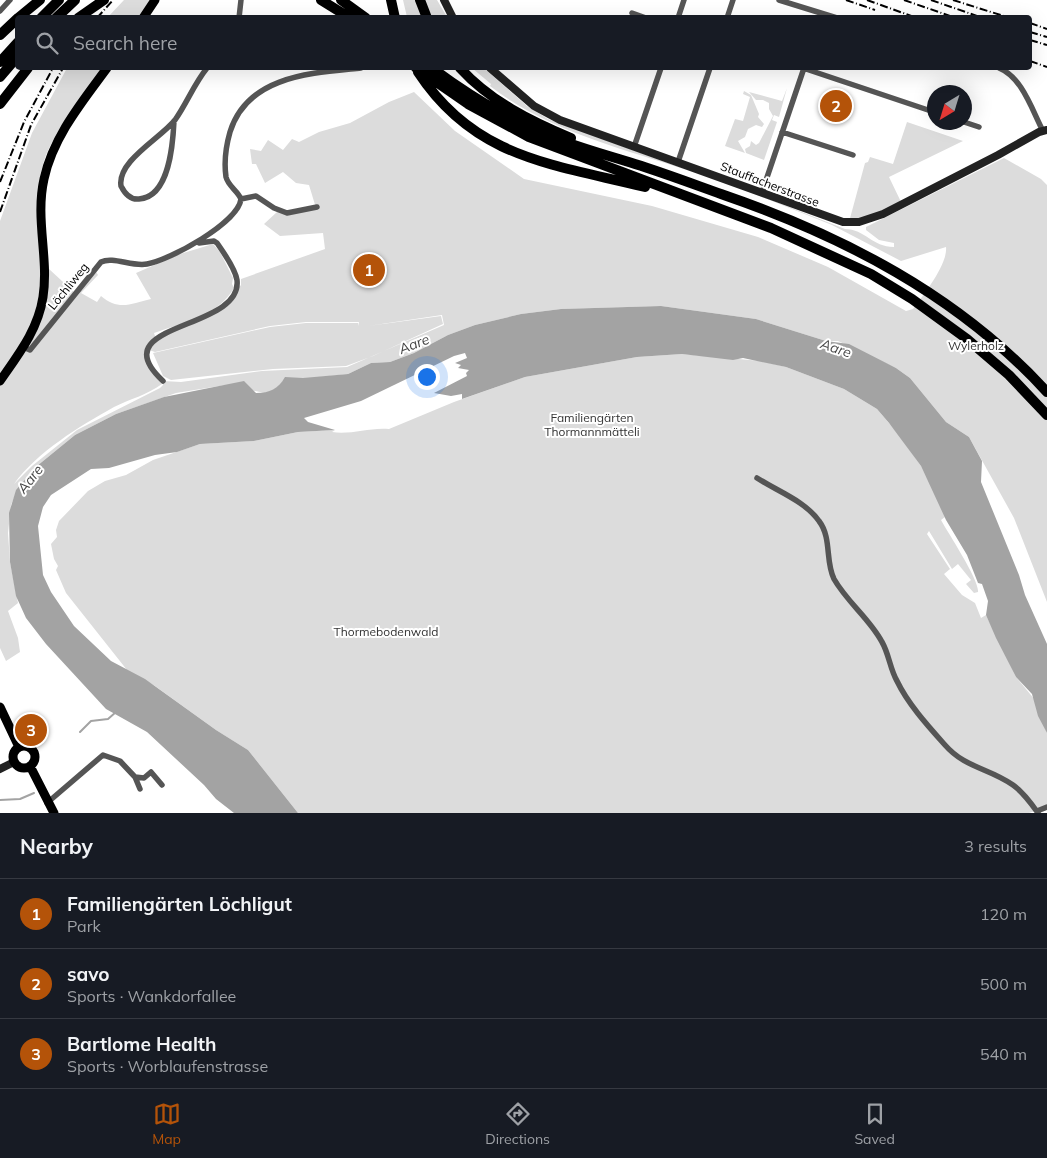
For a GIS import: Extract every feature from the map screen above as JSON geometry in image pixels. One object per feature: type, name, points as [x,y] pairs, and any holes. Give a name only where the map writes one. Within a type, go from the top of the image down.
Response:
[{"type":"highway","points":[[21,15],[40,0]]},
{"type":"highway","points":[[44,15],[59,0]]},
{"type":"highway","points":[[59,15],[75,0]]},
{"type":"highway","points":[[82,15],[104,0]]},
{"type":"highway","points":[[321,0],[345,15]]},
{"type":"highway","points":[[341,0],[362,15]]},
{"type":"highway","points":[[391,0],[394,15]]},
{"type":"highway","points":[[420,0],[426,15]]},
{"type":"highway","points":[[0,34],[15,21]]},
{"type":"highway","points":[[0,62],[15,45]]},
{"type":"highway","points":[[0,77],[15,60]]},
{"type":"highway","points":[[0,104],[26,70]]},
{"type":"highway","points":[[418,70],[434,94],[454,115],[497,145],[528,158],[675,194]]},
{"type":"highway","points":[[419,70],[459,93],[548,136],[598,155],[634,164],[746,202],[811,228],[866,254],[920,286],[993,340],[1047,392]]},
{"type":"highway","points":[[434,70],[459,93],[497,122],[529,137],[812,245],[865,271],[912,299],[982,352],[1047,415]]},
{"type":"highway","points":[[463,70],[493,97],[520,114],[634,164]]},
{"type":"main road","points":[[145,15],[155,0]]},
{"type":"main road","points":[[0,381],[34,329],[43,297],[40,209],[47,168],[66,126],[106,70]]},
{"type":"main road","points":[[0,707],[19,747]]},
{"type":"main road","points":[[26,746],[34,751],[35,759],[30,766],[19,767],[14,762],[14,752],[19,747],[26,746]]},
{"type":"main road","points":[[30,766],[47,803],[54,813]]},
{"type":"street","points":[[0,11],[10,0]]},
{"type":"street","points":[[238,15],[241,0]]},
{"type":"street","points":[[444,0],[452,15]]},
{"type":"street","points":[[679,15],[684,0]]},
{"type":"street","points":[[728,15],[733,0]]},
{"type":"street","points":[[779,0],[821,15]]},
{"type":"street","points":[[632,13],[638,15]]},
{"type":"street","points":[[174,121],[170,160],[163,180],[144,198],[137,199],[129,196],[121,186],[123,172],[139,153],[174,121],[192,88],[206,70]]},
{"type":"street","points":[[316,207],[287,213],[274,208],[256,196],[241,199],[226,178],[226,145],[234,120],[249,100],[269,86],[293,77],[346,70]]},
{"type":"street","name":"Stauffacherstrasse","points":[[492,70],[543,112],[560,120],[835,220],[849,222],[866,220],[911,200],[1045,130]]},
{"type":"street","points":[[634,147],[660,70]]},
{"type":"street","points":[[678,162],[709,70]]},
{"type":"street","points":[[762,192],[803,70]]},
{"type":"street","points":[[810,70],[927,110]]},
{"type":"street","points":[[1004,70],[1009,72],[1016,81],[1045,130]]},
{"type":"street","points":[[972,125],[979,127]]},
{"type":"street","points":[[782,132],[853,155]]},
{"type":"street","name":"Löchliweg","points":[[23,347],[30,350],[101,262],[107,260],[146,265],[197,243],[232,213],[240,204],[241,199]]},
{"type":"street","points":[[162,381],[147,362],[146,352],[148,346],[172,331],[219,310],[231,298],[237,284],[233,270],[217,243],[214,241],[197,243]]},
{"type":"street","points":[[757,478],[803,506],[821,522],[827,540],[830,569],[834,579],[850,604],[882,642],[897,682],[941,740],[952,752],[970,766],[1013,784],[1037,812],[1047,807]]},
{"type":"street","points":[[47,803],[103,755],[117,759],[135,777],[140,789]]},
{"type":"street","points":[[0,769],[14,762]]},
{"type":"street","points":[[135,777],[144,778],[151,772],[162,785]]},
{"type":"green space","points":[[124,0],[150,0],[139,15],[110,15]]},
{"type":"green space","points":[[403,0],[437,0],[446,15],[407,15]]},
{"type":"green space","points":[[66,70],[101,70],[62,125],[44,161],[38,198],[40,291],[37,309],[26,336],[0,375],[0,221],[32,133]]},
{"type":"green space","points":[[474,70],[486,70],[527,106],[548,119],[687,170],[610,145],[560,126],[535,115],[512,101],[490,86],[491,84]]},
{"type":"green space","points":[[787,88],[779,117],[774,115],[772,120],[777,122],[764,160],[746,153],[745,149],[750,146],[751,141],[756,145],[759,143],[773,116],[769,109],[769,103],[763,100],[756,100],[749,92],[782,101]]},
{"type":"green space","points":[[744,91],[751,95],[759,114],[758,117],[764,124],[762,127],[756,125],[748,129],[745,137],[738,141],[745,153],[725,146],[735,119],[743,121],[750,97],[743,94]]},
{"type":"green space","name":"Wylerholz","points":[[414,92],[455,131],[524,179],[652,206],[758,237],[828,267],[906,311],[913,309],[934,280],[946,254],[946,247],[901,261],[832,225],[720,180],[845,229],[858,232],[880,244],[894,247],[894,243],[879,240],[866,230],[866,227],[1004,158],[1041,179],[1047,185],[1047,602],[1014,518],[969,437],[946,422],[910,378],[896,368],[838,341],[826,341],[756,319],[661,306],[561,309],[521,314],[475,325],[448,335],[414,353],[390,362],[371,363],[348,374],[283,381],[274,390],[265,393],[226,385],[176,393],[116,414],[75,435],[37,466],[17,490],[11,505],[8,533],[10,562],[18,603],[8,611],[18,638],[20,652],[6,661],[0,648],[0,382],[29,339],[44,277],[49,269],[75,293],[95,270],[98,275],[81,293],[97,302],[101,296],[113,304],[125,305],[151,299],[136,273],[180,254],[213,244],[220,252],[233,278],[232,284],[234,288],[227,298],[209,312],[154,333],[156,339],[219,310],[241,285],[241,279],[325,249],[323,233],[280,236],[264,224],[277,212],[316,208],[309,185],[296,183],[283,172],[265,183],[256,164],[252,164],[250,149],[261,151],[268,140],[283,150],[292,139],[299,142],[319,132],[350,123],[389,102]],"holes":[[[442,315],[444,325],[384,351],[443,324],[441,316],[368,326]],[[306,322],[359,322],[358,326],[358,323],[306,323],[270,327],[153,353],[163,376],[171,380],[273,369],[346,366],[369,358],[347,367],[262,371],[181,382],[163,381],[163,385],[160,388],[77,430],[32,466],[14,484],[35,461],[73,431],[114,407],[162,384],[146,362],[146,349],[155,352],[270,326]]]},
{"type":"green space","points":[[907,122],[963,141],[889,177],[902,204],[849,222],[865,163],[868,162],[870,157],[893,164]]},
{"type":"green space","name":"Thormebodenwald","points":[[682,354],[761,361],[786,367],[844,389],[877,409],[899,435],[921,466],[943,509],[945,517],[941,520],[969,568],[978,592],[974,593],[966,584],[971,580],[958,564],[952,569],[929,531],[927,534],[950,569],[944,574],[962,595],[975,603],[981,618],[986,615],[1016,677],[1035,700],[1047,733],[1047,807],[1029,813],[298,813],[248,750],[216,730],[155,686],[127,670],[66,593],[56,570],[58,566],[54,559],[51,544],[57,537],[56,530],[59,521],[88,491],[105,481],[126,475],[153,460],[200,444],[254,441],[298,432],[335,430],[332,432],[346,433],[389,429],[454,402],[525,377],[637,357]]},
{"type":"water","name":"Aare","points":[[661,306],[756,319],[826,341],[849,344],[896,368],[910,378],[946,422],[969,437],[982,461],[981,482],[1019,575],[1025,595],[1047,644],[1047,733],[1038,716],[1032,694],[1016,677],[996,638],[986,615],[988,601],[982,584],[978,583],[967,555],[946,520],[921,466],[889,423],[877,409],[844,389],[786,367],[743,358],[733,360],[682,354],[637,357],[525,377],[462,399],[462,394],[451,396],[434,393],[467,376],[466,373],[469,370],[458,368],[461,365],[455,363],[467,358],[465,353],[454,356],[361,401],[304,418],[308,422],[335,430],[298,432],[254,441],[200,444],[177,452],[155,455],[109,468],[91,469],[51,495],[43,507],[38,526],[43,575],[51,592],[74,626],[111,661],[145,679],[216,730],[248,750],[298,813],[234,813],[216,799],[204,785],[147,732],[106,709],[46,644],[26,618],[16,596],[10,562],[9,513],[16,490],[37,466],[75,435],[116,414],[164,397],[244,381],[256,393],[261,393],[279,385],[285,377],[303,378],[348,374],[371,363],[390,362],[414,353],[448,335],[475,325],[521,314],[561,309]]},
{"type":"waterway","points":[[80,732],[91,721],[108,719],[116,712]]},
{"type":"waterway","points":[[0,800],[20,799],[34,793]]},
{"type":"railway","points":[[88,15],[100,0]]},
{"type":"railway","points":[[100,15],[113,0]]},
{"type":"railway","points":[[846,0],[875,10]]},
{"type":"railway","points":[[867,0],[909,15]]},
{"type":"railway","points":[[904,0],[947,15]]},
{"type":"railway","points":[[931,0],[974,15]]},
{"type":"railway","points":[[953,0],[1000,15]]},
{"type":"railway","points":[[1032,24],[1047,29]]},
{"type":"railway","points":[[1032,33],[1047,37]]},
{"type":"railway","points":[[1032,41],[1047,45]]},
{"type":"railway","points":[[1032,62],[1047,67]]},
{"type":"railway","points":[[0,182],[24,122],[52,70]]},
{"type":"railway","points":[[0,212],[31,125],[62,70]]},
{"type":"place","name":"savo","points":[[836,106]]},
{"type":"place","name":"Familiengärten Löchligut","points":[[369,270]]},
{"type":"place","name":"Bartlome Health","points":[[31,730]]},
{"type":"park label","name":"Familiengärten Thormannmätteli","points":[[592,424]]}]
